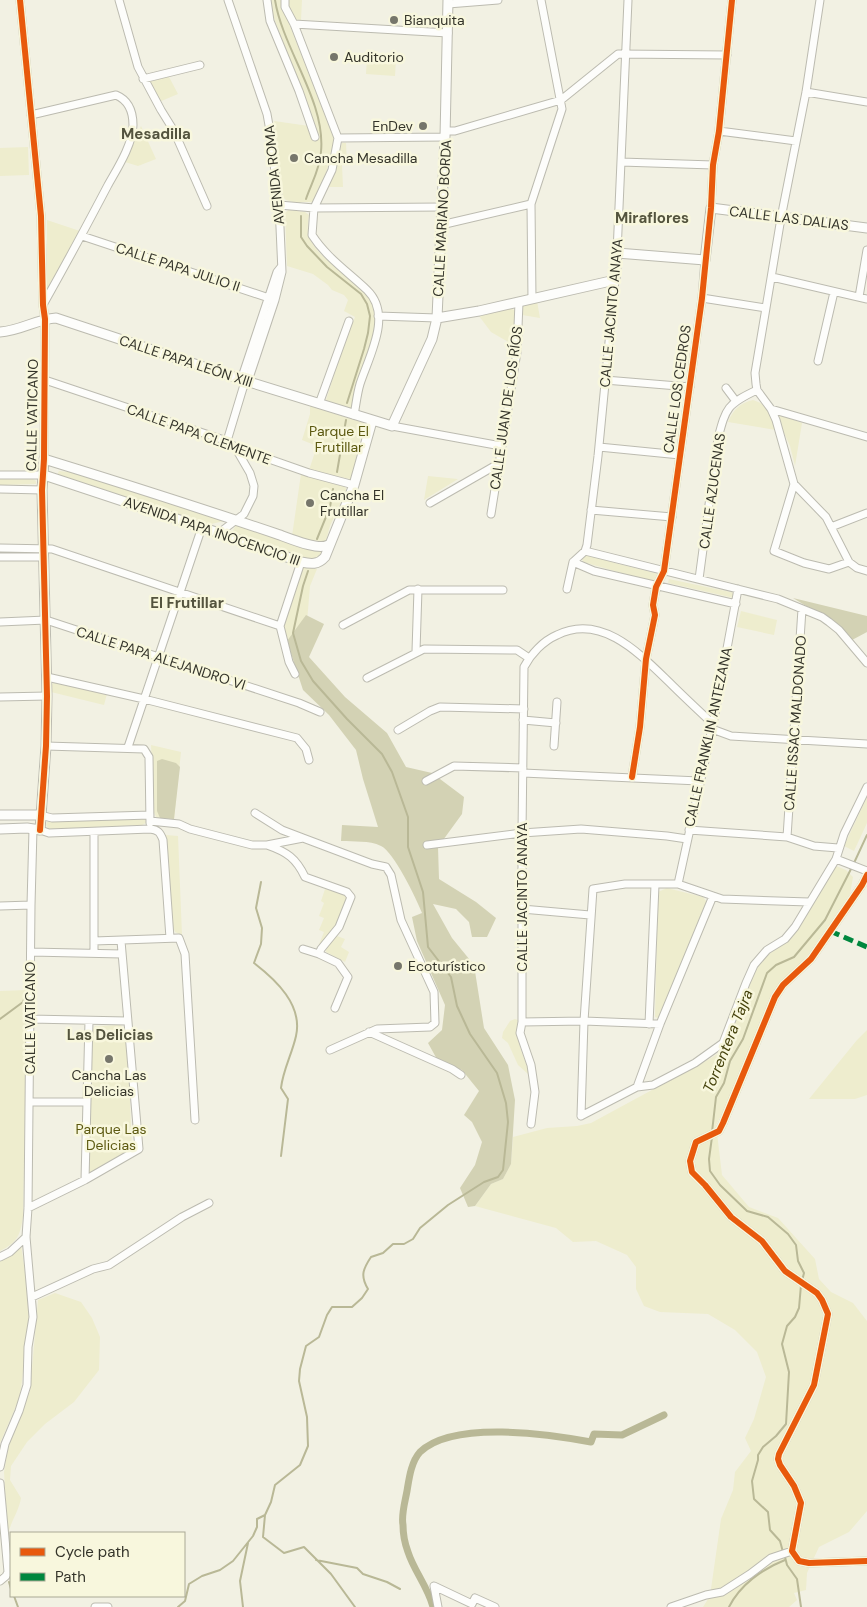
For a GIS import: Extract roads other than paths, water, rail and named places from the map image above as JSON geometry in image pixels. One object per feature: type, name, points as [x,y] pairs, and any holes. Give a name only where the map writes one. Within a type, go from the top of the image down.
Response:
[{"type":"street","name":"CALLE VATICANO","points":[[0,1467],[5,1444],[27,1385],[28,1347],[33,1317],[26,1237],[30,1102],[30,905],[36,830],[40,815],[46,746],[47,696],[42,490],[44,475],[45,319],[41,216],[20,0]]},
{"type":"street","points":[[118,0],[143,79],[174,131],[207,206]]},
{"type":"street","name":"AVENIDA ROMA","points":[[227,441],[246,381],[250,376],[272,298],[280,282],[282,243],[269,122],[228,0]]},
{"type":"street","points":[[267,0],[270,21],[299,91],[315,137]]},
{"type":"street","points":[[285,0],[286,7],[338,138],[332,170],[314,208],[312,235],[335,262],[368,291],[376,303],[378,330],[360,386],[354,415]]},
{"type":"street","points":[[448,2],[498,0]]},
{"type":"street","points":[[532,299],[531,204],[562,109],[541,0]]},
{"type":"street","name":"CALLE JACINTO ANAYA","points":[[585,551],[599,447],[615,280],[628,0]]},
{"type":"street","name":"CALLE LOS CEDROS","points":[[632,777],[640,727],[646,660],[655,615],[653,605],[656,586],[664,571],[702,298],[732,0]]},
{"type":"street","points":[[820,0],[806,92],[781,218],[766,308],[756,373],[757,390],[771,409],[776,420],[794,484],[826,517],[848,562],[857,568],[867,571]]},
{"type":"street","name":"CALLE MARIANO BORDA","points":[[392,426],[432,339],[437,318],[446,134],[448,2]]},
{"type":"street","points":[[294,24],[448,33]]},
{"type":"street","points":[[338,138],[446,134],[561,100],[618,54],[727,55]]},
{"type":"street","points":[[143,79],[200,65]]},
{"type":"street","points":[[806,92],[867,102]]},
{"type":"street","points":[[31,114],[116,94],[128,103],[133,125],[132,136],[120,162],[82,236],[43,305]]},
{"type":"street","points":[[719,131],[796,141]]},
{"type":"street","points":[[621,162],[714,165]]},
{"type":"street","points":[[441,225],[531,204]]},
{"type":"street","points":[[279,205],[314,208],[442,208]]},
{"type":"street","name":"CALLE LAS DALIAS","points":[[711,208],[867,228]]},
{"type":"street","name":"CALLE PAPA JULIO II","points":[[82,236],[272,298]]},
{"type":"street","points":[[867,250],[862,293],[867,299]]},
{"type":"street","points":[[616,253],[705,260]]},
{"type":"street","points":[[772,277],[834,292],[862,293]]},
{"type":"street","points":[[378,316],[437,318],[479,311],[615,280]]},
{"type":"street","points":[[818,361],[834,292]]},
{"type":"street","points":[[702,298],[766,308]]},
{"type":"street","name":"CALLE JUAN DE LOS RÍOS","points":[[491,514],[517,352],[519,302]]},
{"type":"street","name":"CALLE PAPA LEÓN XIII","points":[[0,332],[37,323],[45,319],[56,318],[246,381],[392,426]]},
{"type":"street","points":[[319,404],[348,321]]},
{"type":"street","name":"CALLE PAPA CLEMENTE","points":[[45,380],[227,441],[235,446],[309,473],[354,485]]},
{"type":"street","points":[[605,380],[690,387]]},
{"type":"street","points":[[726,388],[736,400],[757,390]]},
{"type":"street","name":"CALLE AZUCENAS","points":[[699,579],[718,438],[723,419],[728,409],[736,400]]},
{"type":"street","points":[[771,409],[867,437]]},
{"type":"street","points":[[328,545],[354,485],[372,421]]},
{"type":"street","points":[[392,426],[501,446]]},
{"type":"street","points":[[219,533],[234,519],[244,514],[253,496],[254,486],[250,473],[235,446]]},
{"type":"street","points":[[599,447],[680,454]]},
{"type":"street","name":"AVENIDA PAPA INOCENCIO III","points":[[44,459],[321,548],[328,545]]},
{"type":"street","points":[[430,503],[498,464]]},
{"type":"street","name":"AVENIDA PAPA INOCENCIO III","points":[[0,475],[44,475],[301,562],[314,564],[320,562],[328,545]]},
{"type":"street","points":[[794,484],[774,551],[804,563],[829,569],[848,562]]},
{"type":"street","points":[[0,489],[42,490]]},
{"type":"street","points":[[591,510],[672,517]]},
{"type":"street","points":[[831,528],[867,513]]},
{"type":"street","points":[[128,747],[202,527]]},
{"type":"street","points":[[0,548],[43,553]]},
{"type":"street","points":[[0,557],[43,553],[52,549],[280,626]]},
{"type":"street","points":[[567,589],[573,562],[585,551],[699,579],[778,599],[822,617],[839,630],[867,663]]},
{"type":"street","points":[[295,674],[289,662],[280,626],[301,562]]},
{"type":"street","points":[[573,562],[594,571],[736,604]]},
{"type":"street","points":[[416,651],[418,589]]},
{"type":"street","name":"CALLE FRANKLIN ANTEZANA","points":[[678,884],[712,727],[738,589]]},
{"type":"street","points":[[343,625],[409,590],[503,590]]},
{"type":"street","name":"CALLE ISSAC MALDONADO","points":[[788,837],[802,609]]},
{"type":"street","name":"CALLE PAPA ALEJANDRO VI","points":[[0,622],[46,620],[299,703],[320,712]]},
{"type":"street","points":[[367,678],[424,648],[517,650],[529,658],[553,636],[576,628],[588,628],[614,637],[646,660],[712,727],[731,736],[867,744]]},
{"type":"street","name":"CALLE JACINTO ANAYA","points":[[529,658],[524,667],[522,1022],[520,1033],[532,1065],[535,1092],[530,1124]]},
{"type":"street","points":[[47,677],[144,699],[297,738],[306,750],[309,760]]},
{"type":"street","points":[[0,697],[47,696]]},
{"type":"street","points":[[554,746],[557,702]]},
{"type":"street","points":[[398,730],[430,710],[440,707],[524,709]]},
{"type":"street","points":[[523,720],[556,723]]},
{"type":"street","points":[[857,743],[867,748]]},
{"type":"street","points":[[46,746],[142,748],[149,754],[150,829]]},
{"type":"street","points":[[426,781],[454,766],[699,781]]},
{"type":"street","points":[[809,902],[722,900],[678,884],[625,884],[593,889],[584,1021],[581,1116],[637,1088],[653,1085],[695,1063],[723,1043],[754,965],[767,950],[785,939],[795,927],[836,859],[838,848],[867,787]]},
{"type":"street","points":[[255,813],[282,830],[372,864],[386,867],[391,875],[401,920],[434,992],[435,1022],[430,1027],[377,1029],[330,1050]]},
{"type":"street","points":[[0,815],[40,815],[52,818],[150,818],[179,824],[190,830],[252,845],[267,845],[304,838]]},
{"type":"street","points":[[0,829],[49,832],[156,830],[160,833],[163,840],[170,938]]},
{"type":"street","points":[[427,845],[522,833],[581,829],[687,839]]},
{"type":"street","points":[[689,830],[788,837],[814,846],[838,848]]},
{"type":"street","points":[[94,832],[94,953]]},
{"type":"street","points":[[267,845],[284,850],[299,864],[305,877],[346,892],[351,897],[339,927],[319,954]]},
{"type":"street","points":[[836,859],[867,870]]},
{"type":"street","points":[[786,1552],[801,1503],[799,1495],[778,1459],[814,1385],[828,1314],[822,1300],[785,1271],[762,1241],[731,1217],[692,1172],[690,1161],[696,1142],[719,1131],[775,997],[783,985],[811,959],[864,886],[867,875]]},
{"type":"street","points":[[649,1024],[655,885]]},
{"type":"street","points":[[637,1088],[660,1024],[713,896]]},
{"type":"street","points":[[0,906],[30,905]]},
{"type":"street","points":[[522,909],[590,915]]},
{"type":"street","points":[[94,941],[121,942],[179,938],[186,954],[195,1120]]},
{"type":"street","points":[[28,1208],[85,1180],[138,1149],[121,942]]},
{"type":"street","points":[[303,949],[338,963],[348,977],[335,1008]]},
{"type":"street","points":[[31,952],[122,954]]},
{"type":"street","points":[[30,1019],[127,1022]]},
{"type":"street","points":[[85,1180],[89,1021]]},
{"type":"street","points":[[522,1022],[584,1021],[660,1024]]},
{"type":"street","points":[[369,1032],[452,1068],[461,1075]]},
{"type":"street","points":[[30,1102],[87,1102]]},
{"type":"street","points":[[32,1298],[93,1270],[109,1266],[182,1217],[209,1203]]},
{"type":"street","points":[[0,1257],[10,1252],[26,1237]]},
{"type":"street","points":[[0,1483],[8,1572],[0,1581]]},
{"type":"street","points":[[786,1552],[799,1560],[809,1563],[867,1561]]},
{"type":"street","points":[[671,1607],[706,1595],[722,1592],[771,1558],[786,1552]]},
{"type":"street","points":[[438,1607],[434,1586],[472,1604],[474,1598],[495,1607]]},
{"type":"street","points":[[95,1607],[108,1607]]},
{"type":"waterway","points":[[275,0],[286,38],[311,95],[321,133],[319,164],[306,199]]},
{"type":"waterway","points":[[301,216],[301,237],[307,246],[327,267],[361,294],[367,304],[370,316],[364,349],[347,403]]},
{"type":"waterway","points":[[337,472],[346,420]]},
{"type":"waterway","points":[[317,539],[330,507],[333,489]]},
{"type":"waterway","points":[[308,571],[293,633],[301,661],[313,681],[382,754],[392,772],[408,817],[408,847],[423,892],[428,947],[451,977],[457,1006],[470,1034],[497,1073],[506,1103],[508,1122],[503,1170],[498,1177],[484,1182],[448,1205],[420,1228],[413,1239],[404,1244],[393,1244],[383,1253],[371,1257],[366,1265],[363,1276],[368,1289],[362,1298],[352,1307],[332,1307],[319,1337],[306,1346],[299,1381],[307,1417],[308,1446],[300,1465],[275,1485],[271,1502],[265,1515],[263,1537],[284,1553],[304,1547],[331,1574],[355,1607]]},
{"type":"waterway","name":"Torrentera Tajra","points":[[854,863],[867,835]]},
{"type":"waterway","name":"Torrentera Tajra","points":[[712,1132],[716,1097],[724,1083],[730,1061],[743,1039],[767,973],[776,965],[794,957],[825,920],[852,867]]},
{"type":"waterway","points":[[261,882],[256,908],[262,928],[261,944],[254,963],[271,977],[286,994],[292,1004],[297,1025],[296,1036],[281,1088],[288,1099],[281,1156]]},
{"type":"waterway","points":[[0,1019],[23,1002],[26,994]]},
{"type":"waterway","name":"Torrentera Tajra","points":[[712,1137],[709,1159],[710,1171],[720,1185],[747,1211],[768,1217],[788,1234],[796,1245],[798,1261],[804,1273],[802,1281]]},
{"type":"waterway","name":"Torrentera Tajra","points":[[783,1552],[780,1541],[770,1530],[768,1512],[754,1499],[752,1481],[758,1455],[763,1447],[786,1424],[789,1372],[782,1344],[787,1326],[795,1317],[799,1308],[801,1285]]},
{"type":"waterway","points":[[433,1607],[411,1559],[403,1532],[403,1513],[412,1466],[420,1452],[435,1442],[455,1436],[478,1433],[527,1433],[591,1442],[594,1434],[622,1435],[664,1415]]},
{"type":"waterway","points":[[178,1607],[185,1601],[189,1584],[202,1576],[220,1570],[233,1561],[253,1536],[257,1527],[257,1519],[265,1515]]},
{"type":"waterway","points":[[243,1607],[240,1581],[248,1543]]},
{"type":"waterway","name":"Torrentera Tajra","points":[[785,1557],[787,1565],[797,1579],[801,1607]]},
{"type":"waterway","points":[[316,1560],[357,1568],[363,1574],[387,1582],[400,1589]]},
{"type":"waterway","points":[[729,1607],[739,1592],[752,1579],[768,1568],[785,1560]]},
{"type":"waterway","points":[[14,1597],[18,1607]]},
{"type":"place","name":"Bianquita","points":[[394,20]]},
{"type":"place","name":"Auditorio","points":[[334,57]]},
{"type":"place","name":"EnDev","points":[[423,126]]},
{"type":"place","name":"Cancha Mesadilla","points":[[294,158]]},
{"type":"place","name":"Cancha El Frutillar","points":[[310,503]]},
{"type":"place","name":"Ecoturístico","points":[[398,966]]},
{"type":"place","name":"Cancha Las Delicias","points":[[109,1059]]},
{"type":"district","name":"Mesadilla","points":[[156,134]]},
{"type":"district","name":"Miraflores","points":[[652,218]]},
{"type":"district","name":"El Frutillar","points":[[187,603]]},
{"type":"district","name":"Las Delicias","points":[[110,1035]]},
{"type":"park label","name":"Parque El Frutillar","points":[[339,440]]},
{"type":"park label","name":"Parque Las Delicias","points":[[111,1138]]}]
